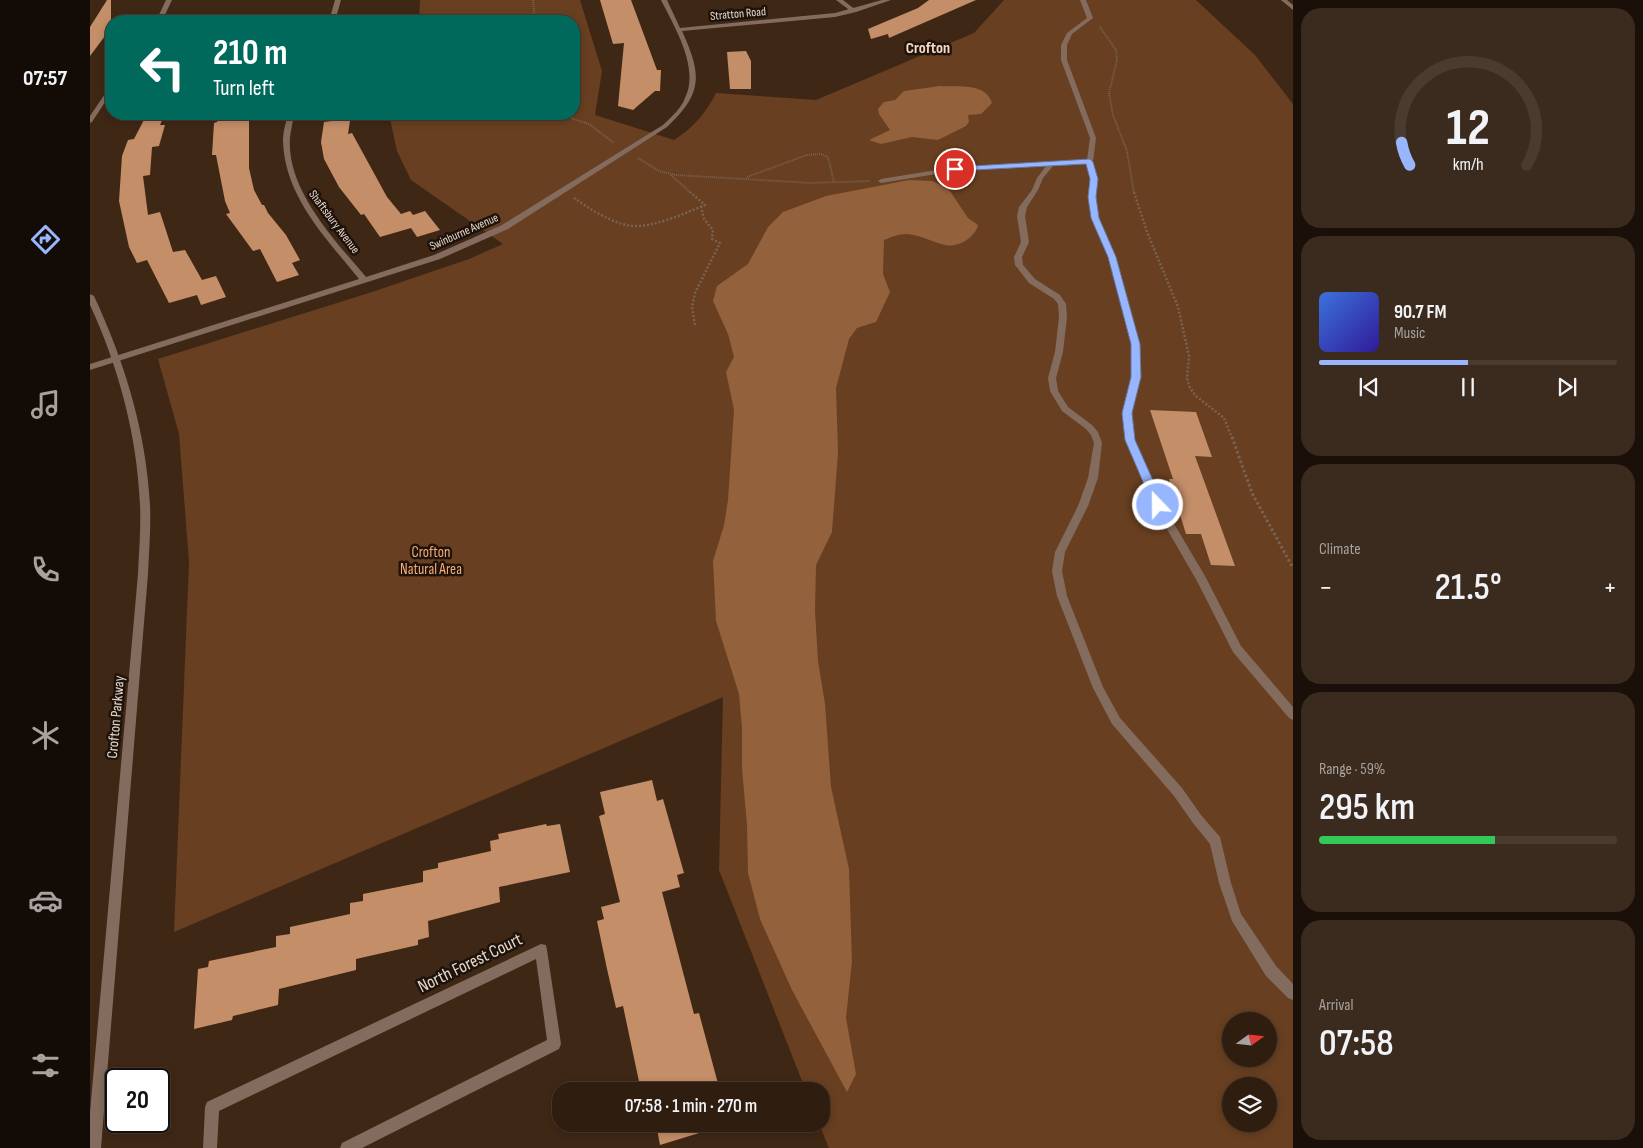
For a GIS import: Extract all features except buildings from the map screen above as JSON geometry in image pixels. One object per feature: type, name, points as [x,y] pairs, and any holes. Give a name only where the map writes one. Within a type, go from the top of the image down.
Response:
[{"type":"street","points":[[162,15],[169,0]]},
{"type":"street","points":[[334,15],[338,0]]},
{"type":"street","name":"Swinburne Avenue","points":[[90,367],[437,257],[505,226],[626,151],[665,126],[683,108],[691,94],[694,82],[693,68],[664,0]]},
{"type":"street","points":[[839,0],[854,11]]},
{"type":"street","name":"Stratton Road","points":[[677,30],[813,17],[854,11],[888,0]]},
{"type":"street","points":[[1084,0],[1090,18],[1070,33],[1064,45],[1064,60],[1093,138],[1090,162],[1094,179],[1092,197],[1095,218],[1112,257],[1135,344],[1136,377],[1127,413],[1130,440],[1158,505],[1201,579],[1237,649],[1293,715]]},
{"type":"street","points":[[1284,0],[1293,8]]},
{"type":"street","points":[[90,121],[105,98]]},
{"type":"street","name":"Shaftsbury Avenue","points":[[289,120],[285,144],[290,170],[298,193],[365,281]]},
{"type":"street","points":[[881,181],[955,169],[1090,162]]},
{"type":"street","points":[[1052,164],[1040,178],[1035,190],[1023,206],[1020,216],[1025,242],[1018,257],[1019,265],[1032,281],[1056,297],[1062,304],[1063,317],[1052,378],[1054,391],[1065,409],[1089,427],[1095,434],[1098,442],[1093,478],[1083,506],[1060,552],[1057,571],[1062,596],[1098,688],[1116,721],[1178,792],[1197,819],[1216,841],[1225,883],[1236,917],[1271,971],[1293,993]]},
{"type":"street","name":"Crofton Parkway","points":[[90,296],[118,358],[129,394],[140,449],[145,506],[143,574],[95,1073],[94,1148]]},
{"type":"street","name":"North Forest Court","points":[[210,1148],[212,1107],[541,950],[554,1044],[347,1148]]},
{"type":"path","points":[[533,0],[534,15]]},
{"type":"path","points":[[1090,18],[1100,27],[1116,50],[1117,60],[1109,94],[1113,115],[1127,151],[1134,193],[1147,232],[1178,307],[1189,356],[1187,379],[1190,388],[1196,396],[1224,418],[1252,493],[1293,568]]},
{"type":"path","points":[[578,120],[589,124],[626,151],[659,171],[811,183],[858,182]]},
{"type":"path","points":[[744,178],[807,155],[821,154],[828,157],[834,182]]},
{"type":"path","points":[[563,190],[596,210],[634,226],[705,205],[669,173]]},
{"type":"path","points":[[695,325],[692,307],[695,293],[720,242],[712,239],[714,234],[713,228],[704,220],[701,206]]},
{"type":"green space","name":"Crofton Natural Area","points":[[420,0],[580,0],[602,71],[595,115],[674,140],[698,120],[716,93],[816,100],[974,33],[1004,0],[1196,0],[1255,55],[1293,104],[1293,1148],[829,1148],[822,1132],[830,1132],[830,1082],[802,1082],[719,870],[723,697],[174,932],[189,562],[179,434],[158,359],[372,292],[469,259],[503,244],[411,180],[397,151],[390,120],[580,120],[580,15],[419,15]]},
{"type":"shaded area","points":[[940,86],[962,86],[977,89],[989,96],[992,103],[981,114],[968,115],[969,122],[966,126],[938,140],[912,137],[881,144],[869,140],[890,130],[879,114],[878,109],[884,102],[895,100],[904,91]]},
{"type":"shaded area","points":[[909,180],[932,181],[948,188],[968,218],[978,225],[970,238],[950,246],[907,234],[884,240],[883,274],[890,292],[876,322],[857,328],[849,339],[836,388],[838,453],[832,532],[816,565],[815,611],[818,661],[825,704],[831,787],[849,869],[852,961],[846,1018],[856,1074],[847,1092],[792,990],[760,919],[748,873],[739,694],[716,621],[713,561],[724,525],[728,500],[734,410],[726,372],[734,357],[728,334],[713,301],[717,286],[748,264],[768,227],[783,212],[826,196]]},
{"type":"district","name":"Crofton","points":[[928,48]]},
{"type":"route","points":[[955,169],[1090,162],[1094,179],[1092,197],[1095,218],[1112,257],[1135,344],[1136,377],[1127,413],[1130,440],[1144,468],[1158,505]]}]
